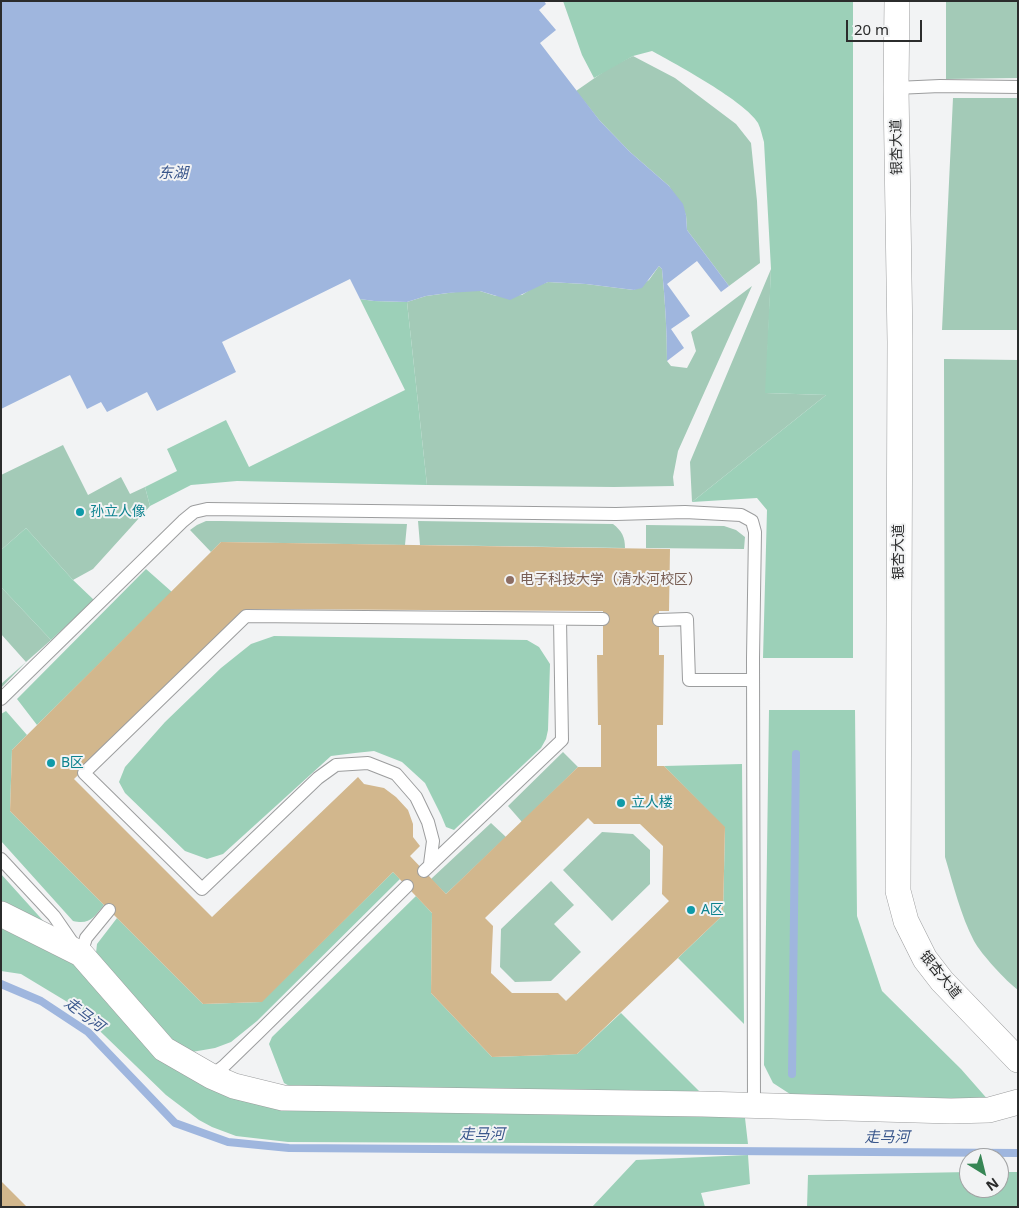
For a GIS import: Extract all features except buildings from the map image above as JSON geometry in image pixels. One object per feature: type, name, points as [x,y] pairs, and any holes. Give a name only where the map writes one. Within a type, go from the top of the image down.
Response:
[{"type":"street","name":"银杏大道","points":[[897,1],[896,88],[900,342],[898,891],[906,921],[925,960],[942,981],[1018,1060]]},
{"type":"street","points":[[1,914],[81,954],[164,1049],[211,1076],[234,1086],[283,1098],[754,1105],[951,1111],[989,1110],[1018,1102]]},
{"type":"lane","points":[[896,88],[940,86],[1018,87]]},
{"type":"lane","points":[[1,699],[182,521],[194,512],[207,509],[616,514],[685,512],[741,515],[752,521],[755,532],[753,680],[754,1105]]},
{"type":"lane","points":[[560,619],[562,740],[427,868],[433,841],[428,822],[416,798],[396,774],[368,763],[336,765],[318,778],[202,889],[163,859],[84,773],[246,616],[603,619]]},
{"type":"lane","points":[[659,620],[688,619],[689,680],[753,680]]},
{"type":"lane","points":[[1,859],[54,916],[81,954]]},
{"type":"lane","points":[[211,1076],[224,1066],[407,886]]},
{"type":"lane","points":[[81,954],[86,938],[109,910]]},
{"type":"green space","points":[[563,1],[853,1],[853,658],[763,658],[767,510],[757,498],[692,502],[826,395],[765,393],[771,269],[764,142],[759,125],[751,114],[726,94],[652,51],[633,56],[594,78],[582,55]]},
{"type":"green space","points":[[946,1],[1018,1],[1018,78],[946,79]]},
{"type":"green space","points":[[633,56],[675,78],[736,124],[751,143],[757,201],[760,263],[729,286],[687,230],[686,215],[669,186],[630,152],[600,121],[576,91],[609,68]]},
{"type":"green space","points":[[953,98],[1018,98],[1018,330],[942,330]]},
{"type":"green space","points":[[659,266],[662,269],[664,292],[667,361],[671,366],[687,368],[696,351],[691,332],[752,286],[678,451],[673,477],[674,486],[427,485],[407,302],[426,296],[463,291],[480,291],[496,296],[522,295],[534,287],[548,282],[586,284],[634,290],[649,280]]},
{"type":"green space","points":[[771,269],[766,393],[826,395],[692,502],[690,462]]},
{"type":"green space","points":[[360,299],[407,302],[427,485],[237,481],[191,485],[150,506],[145,487],[177,471],[167,449],[226,420],[249,467],[405,390]]},
{"type":"green space","points":[[944,359],[1018,360],[1018,990],[994,967],[974,941],[961,911],[945,857]]},
{"type":"green space","points":[[63,445],[88,495],[121,477],[130,494],[145,487],[150,506],[93,569],[73,580],[26,528],[1,550],[1,475]]},
{"type":"green space","points":[[206,521],[407,524],[405,545],[221,542],[211,552],[190,530]]},
{"type":"green space","points":[[418,521],[613,524],[622,535],[625,548],[420,545]]},
{"type":"green space","points":[[646,525],[724,526],[736,530],[745,537],[744,549],[646,548]]},
{"type":"green space","points":[[26,528],[73,580],[94,600],[51,640],[1,587],[1,550]]},
{"type":"green space","points":[[146,569],[172,592],[37,725],[17,699]]},
{"type":"green space","points":[[1,587],[51,640],[26,662],[1,634]]},
{"type":"green space","points":[[274,636],[527,640],[539,647],[550,664],[548,730],[546,739],[541,748],[454,830],[446,827],[425,783],[402,762],[374,751],[331,756],[223,854],[207,859],[185,851],[125,793],[119,782],[125,767],[165,722],[221,668],[251,644]]},
{"type":"green space","points":[[26,662],[1,688],[1,684]]},
{"type":"green space","points":[[769,710],[855,710],[857,916],[882,991],[961,1069],[990,1102],[790,1094],[773,1083],[764,1065]]},
{"type":"green space","points":[[6,711],[27,735],[12,750],[10,811],[104,905],[88,921],[73,921],[1,841],[1,714]]},
{"type":"green space","points":[[563,752],[578,767],[522,822],[508,806]]},
{"type":"green space","points":[[742,764],[744,1024],[678,958],[723,915],[725,828],[664,766]]},
{"type":"green space","points":[[491,823],[506,837],[446,894],[431,879]]},
{"type":"green space","points":[[602,832],[633,834],[650,850],[650,884],[612,921],[563,870]]},
{"type":"green space","points":[[393,872],[400,879],[257,1021],[231,1042],[215,1048],[192,1052],[167,1037],[96,953],[97,944],[117,918],[203,1004],[261,1002]]},
{"type":"green space","points":[[1,874],[47,925],[1,905]]},
{"type":"green space","points":[[551,881],[574,905],[554,924],[581,952],[551,981],[515,982],[500,967],[501,929]]},
{"type":"green space","points":[[416,896],[432,913],[431,993],[492,1057],[577,1054],[621,1013],[702,1094],[293,1088],[284,1083],[269,1044],[272,1037]]},
{"type":"green space","points":[[1,925],[85,969],[205,1086],[745,1118],[748,1144],[288,1142],[236,1136],[199,1120],[166,1095],[74,1006],[21,974],[1,971]]},
{"type":"green space","points":[[748,1155],[750,1184],[701,1193],[705,1207],[592,1207],[636,1160]]},
{"type":"green space","points":[[959,1172],[959,1198],[1009,1198],[1009,1172],[1018,1172],[1018,1207],[807,1207],[808,1175]]},
{"type":"water","name":"东湖","points":[[1,1],[544,1],[546,4],[539,10],[556,30],[540,43],[600,121],[630,152],[669,186],[683,204],[687,230],[729,286],[721,292],[697,261],[667,284],[690,316],[671,329],[684,348],[667,361],[664,292],[662,269],[659,266],[642,288],[634,290],[586,284],[548,282],[510,300],[480,291],[426,296],[407,302],[374,301],[360,299],[350,279],[222,342],[236,372],[157,411],[147,392],[107,412],[101,402],[87,409],[70,375],[1,409]]},
{"type":"waterway","points":[[792,1074],[796,754]]},
{"type":"waterway","name":"走马河","points":[[1,984],[41,1001],[88,1032],[175,1123],[228,1142],[289,1148],[1018,1153]]},
{"type":"place","name":"孙立人像","points":[[80,512]]},
{"type":"place","name":"电子科技大学（清水河校区）","points":[[510,580]]},
{"type":"place","name":"B区","points":[[51,763]]},
{"type":"place","name":"立人楼","points":[[621,803]]},
{"type":"place","name":"A区","points":[[691,910]]}]
